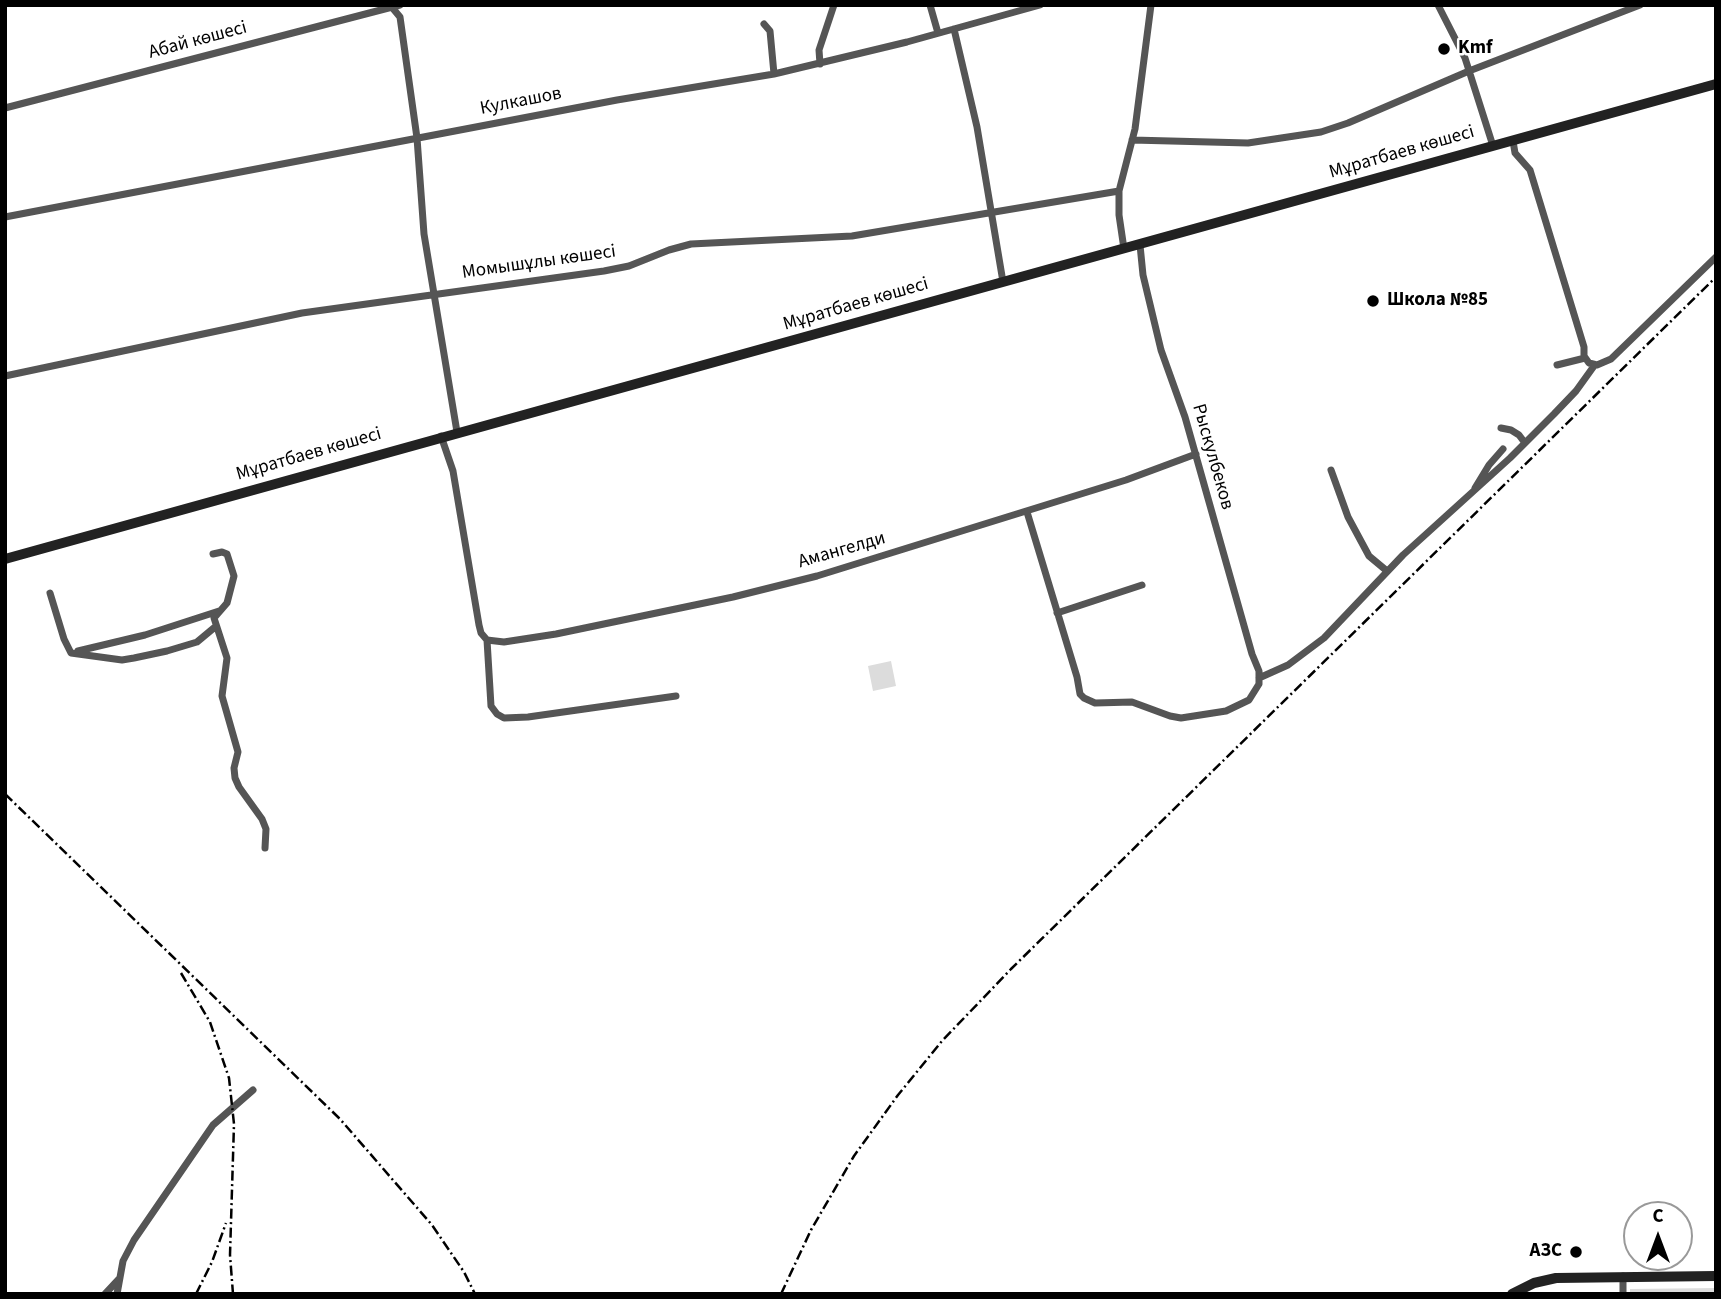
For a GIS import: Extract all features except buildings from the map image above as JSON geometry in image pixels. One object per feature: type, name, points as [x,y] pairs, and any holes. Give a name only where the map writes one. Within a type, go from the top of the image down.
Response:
[{"type":"street","name":"Абай көшесі","points":[[5,108],[400,5]]},
{"type":"street","points":[[820,64],[819,50],[834,5]]},
{"type":"street","points":[[930,5],[938,33]]},
{"type":"street","name":"Кулкашов","points":[[5,217],[617,100],[775,74],[1040,5]]},
{"type":"street","points":[[1125,249],[1119,215],[1119,191],[1132,140],[1151,5]]},
{"type":"street","points":[[1438,5],[1465,58],[1493,146]]},
{"type":"street","points":[[1132,140],[1248,143],[1321,132],[1640,5]]},
{"type":"street","points":[[390,7],[400,17],[417,138],[424,234],[457,432]]},
{"type":"street","points":[[764,24],[770,31],[775,74]]},
{"type":"street","points":[[954,29],[977,127],[1003,282]]},
{"type":"street","name":"Мұратбаев көшесі","points":[[5,559],[1716,84]]},
{"type":"street","points":[[1513,141],[1515,153],[1530,170],[1584,347],[1585,358],[1594,366]]},
{"type":"street","name":"Момышұлы көшесі","points":[[5,376],[302,313],[604,271],[629,266],[691,244],[852,236],[1119,191]]},
{"type":"street","name":"Рыскулбеков","points":[[1140,245],[1149,307],[1196,454],[1259,678]]},
{"type":"street","points":[[1027,512],[1080,694],[1095,703],[1132,702],[1170,716],[1191,718],[1242,705],[1257,689],[1259,678],[1288,665],[1324,638],[1387,571],[1525,443],[1576,391],[1594,366],[1611,359],[1716,257]]},
{"type":"street","points":[[1557,365],[1585,358]]},
{"type":"street","points":[[1501,428],[1519,435],[1525,443]]},
{"type":"street","points":[[442,436],[453,471],[479,625],[487,640],[493,710],[505,718],[528,717],[676,696]]},
{"type":"street","points":[[1474,491],[1478,480],[1503,449]]},
{"type":"street","name":"Амангелди","points":[[487,640],[504,642],[556,634],[733,597],[817,576],[1027,512],[1196,454]]},
{"type":"street","points":[[1331,470],[1348,517],[1369,556],[1387,571]]},
{"type":"street","points":[[213,554],[228,554],[234,576],[227,603],[214,618],[227,658],[222,696],[238,751],[235,778],[262,819],[266,829],[265,848]]},
{"type":"street","points":[[1057,613],[1142,585]]},
{"type":"street","points":[[50,593],[71,653]]},
{"type":"street","points":[[71,653],[145,635],[219,611]]},
{"type":"street","points":[[71,653],[122,660],[134,658],[197,642],[215,627]]},
{"type":"street","points":[[117,1294],[123,1261],[134,1240],[213,1125],[253,1090]]},
{"type":"street","points":[[1623,1276],[1623,1294]]},
{"type":"street","points":[[1512,1294],[1545,1279],[1716,1276]]},
{"type":"street","points":[[105,1294],[119,1279]]},
{"type":"shaded area","points":[[891,661],[896,686],[873,691],[868,666]]},
{"type":"shaded area","points":[[1716,1288],[1716,1294],[1630,1294],[1630,1289]]},
{"type":"railway","points":[[781,1294],[811,1230],[854,1156],[898,1095],[942,1041],[1011,969],[1716,277]]},
{"type":"railway","points":[[5,794],[340,1119],[432,1225],[464,1272],[475,1294]]},
{"type":"railway","points":[[181,973],[210,1022],[229,1078],[234,1124],[230,1255],[233,1294]]},
{"type":"railway","points":[[196,1294],[212,1262],[226,1223]]},
{"type":"place","name":"Kmf","points":[[1444,49]]},
{"type":"place","name":"Школа №85","points":[[1373,301]]},
{"type":"place","name":"АЗС","points":[[1576,1252]]}]
